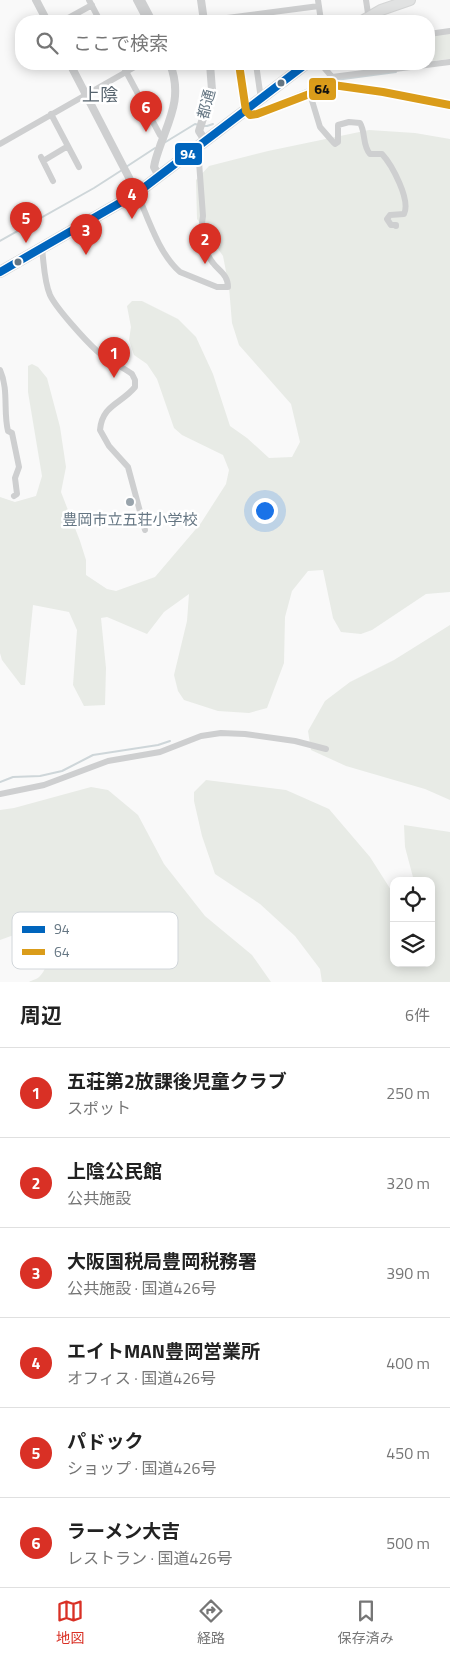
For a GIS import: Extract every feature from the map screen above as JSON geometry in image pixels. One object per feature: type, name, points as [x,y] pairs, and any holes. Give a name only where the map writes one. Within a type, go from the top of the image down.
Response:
[{"type":"highway","points":[[375,15],[390,6],[410,0]]},
{"type":"highway","points":[[0,272],[137,193],[298,70]]},
{"type":"street","points":[[36,0],[45,15]]},
{"type":"street","points":[[137,0],[145,15]]},
{"type":"street","points":[[142,0],[150,15]]},
{"type":"street","points":[[201,0],[203,15]]},
{"type":"street","points":[[366,0],[366,15]]},
{"type":"street","points":[[72,15],[90,2],[97,15]]},
{"type":"street","points":[[242,15],[319,3]]},
{"type":"street","points":[[435,33],[450,31]]},
{"type":"street","points":[[435,63],[450,62]]},
{"type":"street","points":[[73,70],[137,193],[155,236],[175,268],[217,288],[228,287],[226,276],[208,255],[201,226],[203,216],[202,145]]},
{"type":"street","points":[[0,144],[130,70]]},
{"type":"street","points":[[159,176],[154,165],[173,112],[175,99],[175,82],[172,70]]},
{"type":"street","name":"都通","points":[[202,145],[201,126],[212,90],[210,70]]},
{"type":"street","points":[[240,70],[246,111],[248,114],[254,115],[333,85],[383,92],[450,105]]},
{"type":"street","points":[[257,70],[261,99]]},
{"type":"street","points":[[326,70],[332,76],[361,70]]},
{"type":"street","points":[[126,72],[163,139]]},
{"type":"street","points":[[310,94],[320,127],[334,143],[338,142],[338,125],[349,122],[360,123],[363,129],[366,149],[370,154],[382,154],[386,159],[400,184],[405,204],[406,211],[404,214],[388,216],[389,224],[397,226]]},
{"type":"street","points":[[52,114],[79,167]]},
{"type":"street","points":[[53,181],[42,159],[68,146]]},
{"type":"street","points":[[42,249],[48,290],[53,300],[78,331],[97,350],[132,374],[135,380],[135,387],[131,392],[104,414],[100,430],[109,446],[128,467],[145,530]]},
{"type":"street","points":[[0,370],[6,395],[5,419],[8,431],[12,433],[19,467],[16,478],[17,494],[14,496]]},
{"type":"street","points":[[0,794],[44,785],[108,761],[160,752],[201,736],[221,733],[245,734],[295,741],[326,749]]},
{"type":"shaded area","points":[[450,33],[450,59],[435,61],[435,34]]},
{"type":"shaded area","points":[[369,130],[415,133],[450,139],[450,592],[426,594],[372,630],[361,634],[341,632],[333,618],[323,570],[308,571],[292,591],[285,617],[284,663],[267,708],[249,713],[218,711],[184,700],[178,691],[174,675],[187,621],[189,594],[164,612],[147,634],[107,617],[101,618],[106,668],[105,705],[84,706],[73,685],[77,630],[69,612],[33,605],[25,685],[21,685],[2,660],[0,653],[0,497],[15,502],[36,496],[42,476],[28,392],[28,366],[32,364],[38,367],[47,378],[60,427],[66,467],[61,492],[86,560],[86,575],[107,589],[116,591],[155,577],[201,523],[226,484],[229,470],[223,455],[182,435],[174,428],[157,379],[147,364],[134,355],[129,340],[131,327],[127,306],[132,301],[142,301],[178,319],[196,337],[213,374],[230,426],[247,438],[269,458],[292,457],[300,442],[291,404],[239,345],[232,323],[229,287],[223,256],[197,219],[196,180],[209,166],[268,151]]},
{"type":"shaded area","points":[[450,625],[450,800],[425,789],[346,766],[311,750],[308,731],[325,701],[350,682],[394,660]]},
{"type":"shaded area","points":[[206,780],[286,790],[329,809],[370,857],[390,888],[390,967],[435,967],[435,877],[413,877],[405,847],[404,825],[450,832],[450,982],[322,982],[320,969],[295,936],[260,904],[215,874],[202,836],[194,801],[194,792]]},
{"type":"shaded area","points":[[91,787],[108,790],[138,815],[164,864],[205,916],[252,955],[271,982],[29,982],[38,978],[44,969],[178,969],[178,912],[12,912],[12,936],[0,940],[0,810]]},
{"type":"waterway","points":[[268,106],[328,81],[396,72]]},
{"type":"waterway","points":[[164,143],[195,124],[199,125]]},
{"type":"waterway","points":[[203,126],[213,124]]},
{"type":"waterway","points":[[126,167],[155,148]]},
{"type":"waterway","points":[[0,241],[122,170]]},
{"type":"waterway","points":[[0,782],[13,777],[40,776],[62,771],[93,755],[158,745],[170,741]]},
{"type":"transit line","name":"64","points":[[240,70],[246,111],[250,115],[333,85],[383,92],[450,105]]},
{"type":"transit line","name":"94","points":[[0,272],[137,193],[298,70]]},
{"type":"place","name":"ラーメン大吉","points":[[146,132]]},
{"type":"place","name":"エイトMAN豊岡営業所","points":[[132,219]]},
{"type":"place","name":"パドック","points":[[26,243]]},
{"type":"place","name":"大阪国税局豊岡税務署","points":[[86,255]]},
{"type":"place","name":"上陰公民館","points":[[205,264]]},
{"type":"place","name":"五荘第2放課後児童クラブ","points":[[114,378]]},
{"type":"place","name":"豊岡市立五荘小学校","points":[[130,502]]},
{"type":"district","name":"上陰","points":[[100,94]]}]
